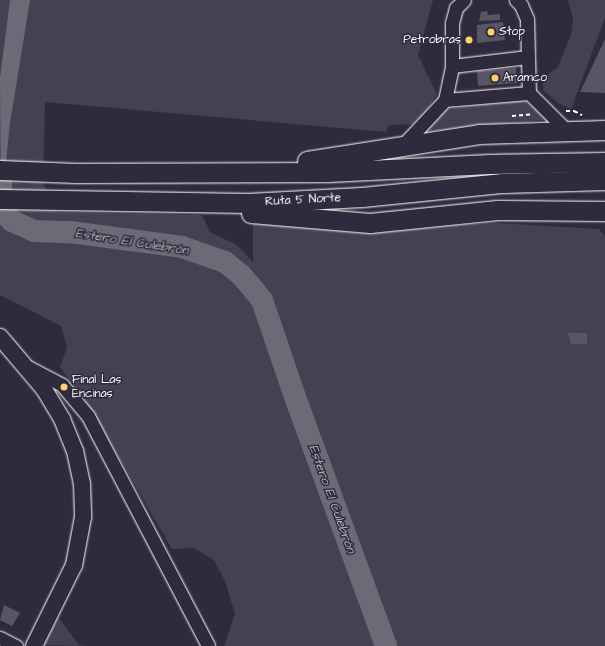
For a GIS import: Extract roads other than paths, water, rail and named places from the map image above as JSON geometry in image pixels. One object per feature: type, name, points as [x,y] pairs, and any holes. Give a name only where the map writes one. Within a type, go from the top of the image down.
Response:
[{"type":"highway","points":[[228,173],[344,157],[404,144],[479,134],[566,130],[605,130]]},
{"type":"highway","points":[[0,170],[76,173],[228,173],[605,162]]},
{"type":"highway","name":"Ruta 5 Norte","points":[[0,199],[154,203],[299,201],[503,183],[605,180]]},
{"type":"highway","points":[[154,203],[370,223],[497,210],[605,211]]},
{"type":"main road","points":[[0,337],[44,389],[62,418],[75,451],[83,501],[82,533],[74,565],[34,646]]},
{"type":"street","points":[[404,144],[445,100],[452,66],[452,24],[456,8],[464,0]]},
{"type":"street","points":[[516,0],[525,11],[526,18],[529,93],[566,130]]},
{"type":"street","points":[[452,66],[527,56]]},
{"type":"street","points":[[445,100],[529,93]]},
{"type":"street","points":[[21,363],[62,385],[88,416],[208,646]]},
{"type":"street","points":[[0,638],[16,646]]},
{"type":"waterway","name":"Estero El Culebrón","points":[[1,181],[1,210],[12,221],[34,231],[70,232],[182,247],[225,262],[241,275],[253,289],[262,300],[295,397],[386,646]]},
{"type":"place","name":"Stop","points":[[491,32]]},
{"type":"place","name":"Petrobras","points":[[469,40]]},
{"type":"place","name":"Aramco","points":[[495,78]]},
{"type":"place","name":"Final Las Encinas","points":[[64,387]]}]
